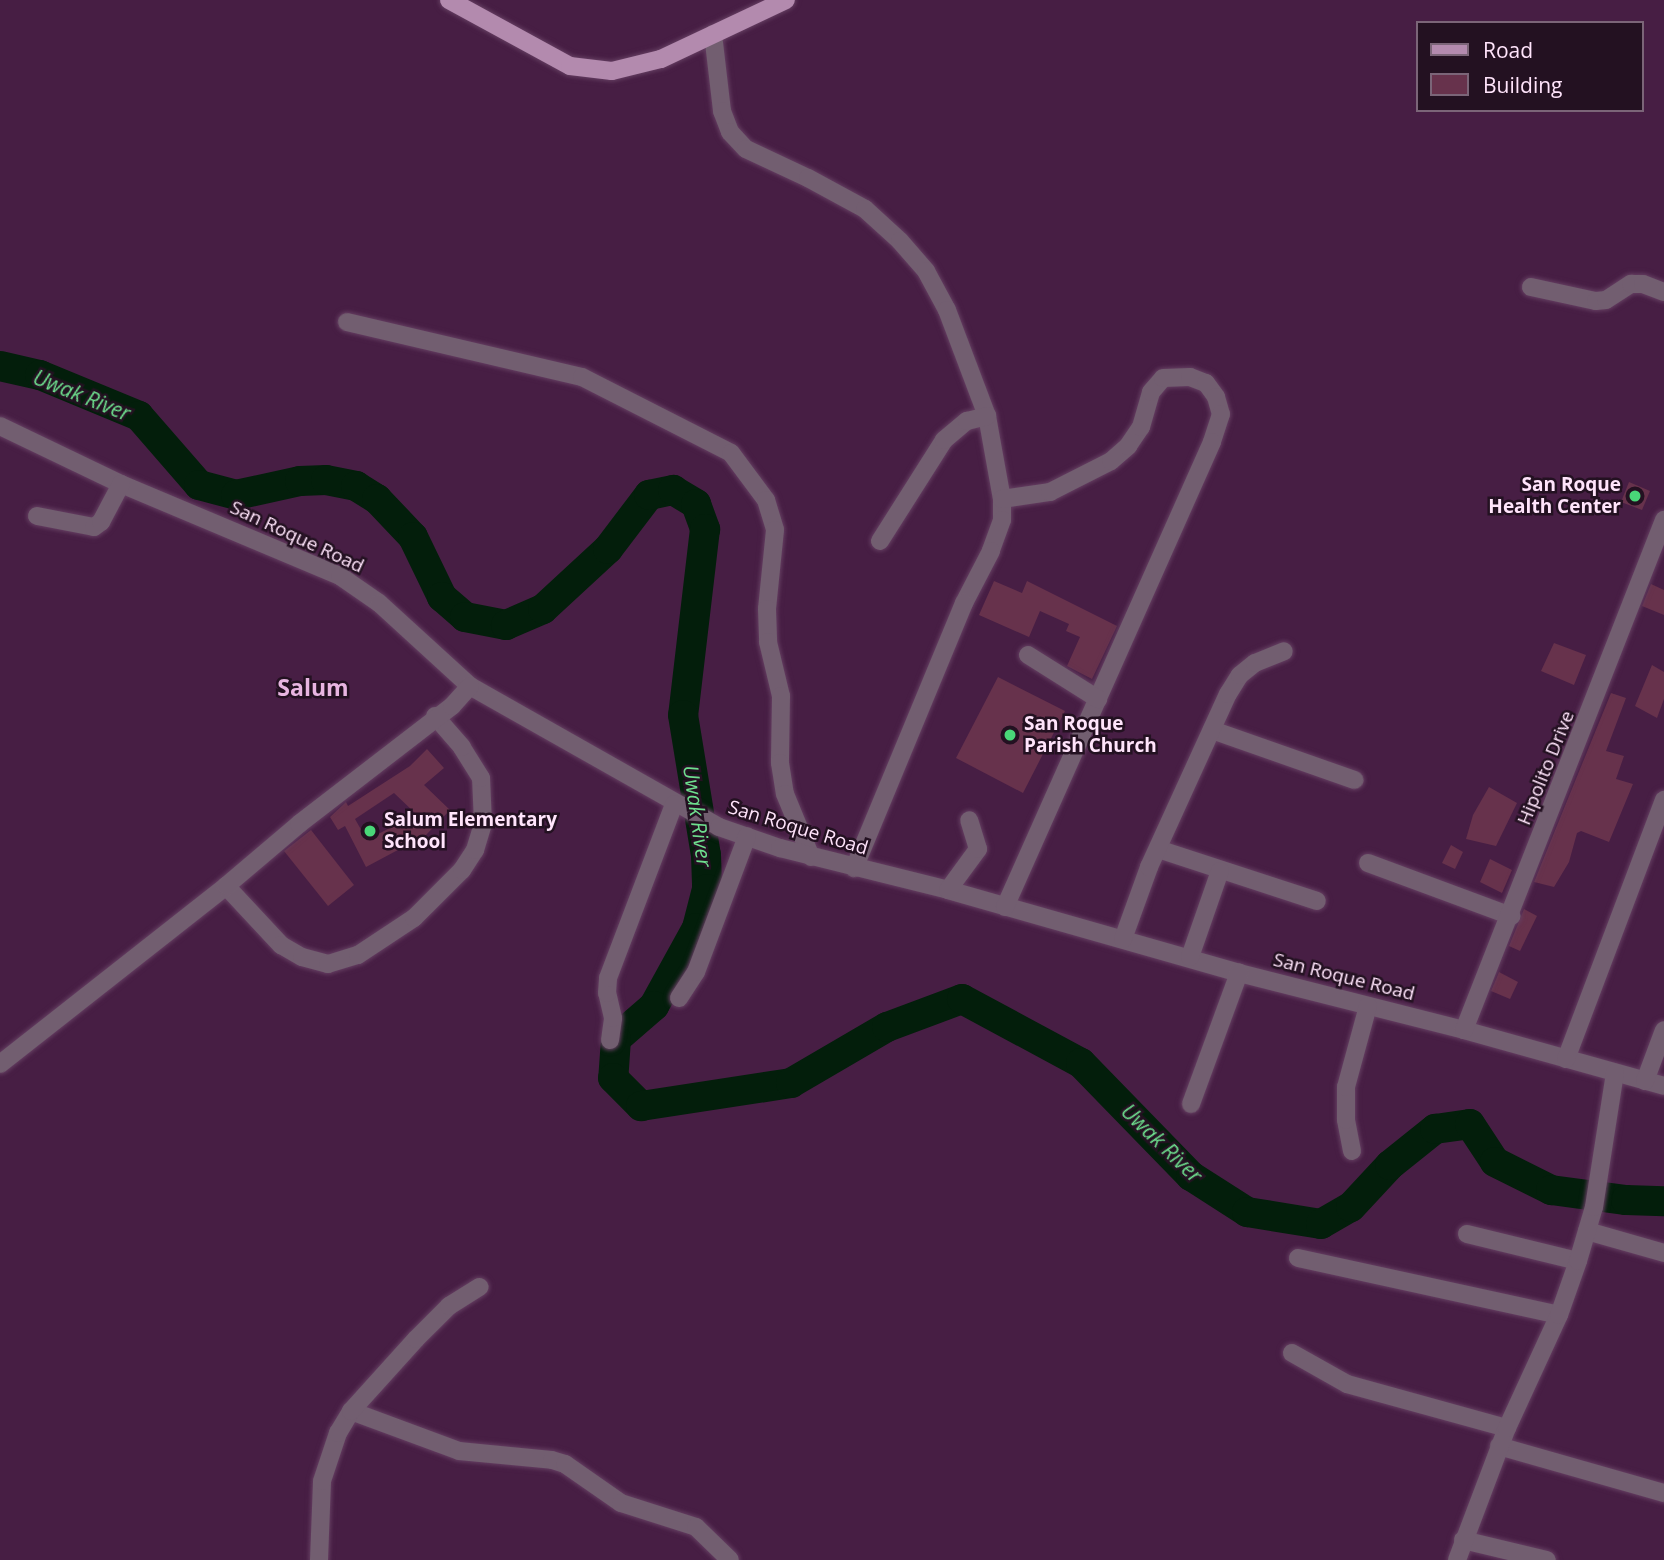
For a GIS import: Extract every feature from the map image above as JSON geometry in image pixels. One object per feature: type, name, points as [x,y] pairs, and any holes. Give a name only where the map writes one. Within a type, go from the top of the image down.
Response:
[{"type":"main road","points":[[449,0],[544,54],[592,70],[633,68],[661,59],[786,0]]},
{"type":"street","points":[[713,34],[722,111],[730,132],[746,149],[808,178],[864,209],[901,240],[926,271],[947,310],[987,416],[1002,499],[1002,520],[991,551],[964,603],[854,868]]},
{"type":"street","points":[[1531,287],[1596,301],[1606,300],[1632,285],[1643,284],[1664,292]]},
{"type":"street","points":[[347,322],[582,377],[731,453],[766,500],[775,530],[767,609],[768,642],[781,696],[780,763],[785,794],[811,856]]},
{"type":"street","points":[[1002,499],[1050,492],[1111,461],[1128,446],[1141,427],[1151,392],[1163,378],[1190,377],[1206,383],[1216,397],[1221,414],[1212,442],[1005,907]]},
{"type":"street","points":[[880,541],[944,440],[967,421],[987,416]]},
{"type":"street","name":"San Roque Road","points":[[1,429],[121,484],[341,576],[379,603],[470,686],[674,804],[719,827],[854,868],[948,890],[1664,1086]]},
{"type":"street","points":[[37,516],[94,527],[101,522],[121,484]]},
{"type":"street","name":"Hipolito Drive","points":[[1464,1030],[1511,916],[1664,520]]},
{"type":"street","points":[[1123,939],[1158,849],[1240,675],[1255,663],[1284,650]]},
{"type":"street","points":[[1028,655],[1098,699]]},
{"type":"street","points":[[0,1064],[226,886],[435,716],[452,706],[470,686]]},
{"type":"street","points":[[226,886],[281,945],[302,957],[328,964],[358,955],[414,918],[462,870],[475,850],[483,823],[481,778],[463,747],[435,716]]},
{"type":"street","points":[[1212,730],[1355,780]]},
{"type":"street","points":[[1566,1059],[1664,800]]},
{"type":"street","points":[[610,1040],[613,1018],[607,993],[608,978],[674,804]]},
{"type":"street","points":[[948,890],[978,849],[969,820]]},
{"type":"street","points":[[679,998],[696,972],[747,836]]},
{"type":"street","points":[[1158,849],[1317,901]]},
{"type":"street","points":[[1368,863],[1511,916]]},
{"type":"street","points":[[1190,957],[1220,871]]},
{"type":"street","points":[[1191,1104],[1240,972]]},
{"type":"street","points":[[1352,1151],[1346,1120],[1346,1087],[1368,1006]]},
{"type":"street","points":[[1645,1081],[1664,1030]]},
{"type":"street","points":[[1457,1560],[1499,1446],[1559,1315],[1578,1261],[1594,1206],[1615,1073]]},
{"type":"street","points":[[1587,1231],[1664,1254]]},
{"type":"street","points":[[1467,1234],[1578,1261]]},
{"type":"street","points":[[1298,1258],[1559,1315]]},
{"type":"street","points":[[319,1560],[322,1481],[334,1443],[351,1411],[449,1306],[480,1287]]},
{"type":"street","points":[[1292,1353],[1347,1384],[1507,1428]]},
{"type":"street","points":[[351,1411],[459,1451],[552,1460],[565,1464],[621,1503],[653,1516],[696,1527],[730,1560]]},
{"type":"street","points":[[1499,1446],[1664,1493]]},
{"type":"street","points":[[1463,1540],[1547,1560]]},
{"type":"building","name":"San Roque Health Center","points":[[1629,482],[1650,491],[1642,510],[1621,502]]},
{"type":"building","points":[[994,581],[1022,593],[1027,581],[1117,626],[1092,679],[1067,666],[1080,637],[1066,631],[1069,624],[1040,611],[1029,637],[979,615]]},
{"type":"building","points":[[1651,584],[1664,590],[1664,615],[1642,606]]},
{"type":"building","points":[[1554,643],[1586,655],[1574,685],[1541,671]]},
{"type":"building","points":[[1652,665],[1664,672],[1664,699],[1657,718],[1635,706]]},
{"type":"building","name":"San Roque Parish Church","points":[[998,677],[1065,711],[1023,793],[956,758]]},
{"type":"building","points":[[1611,693],[1626,698],[1606,751],[1624,756],[1616,779],[1633,784],[1609,842],[1581,831],[1577,833],[1569,862],[1554,887],[1534,882]]},
{"type":"building","points":[[427,749],[444,768],[424,785],[450,810],[426,835],[366,867],[345,826],[338,830],[330,817],[346,802],[348,806],[410,766]],"holes":[[[394,793],[416,814],[367,840],[355,819]]]},
{"type":"building","points":[[1489,787],[1517,803],[1496,846],[1466,839],[1473,815]]},
{"type":"building","points":[[311,830],[354,885],[328,906],[284,851]]},
{"type":"building","points":[[1451,845],[1463,852],[1455,869],[1442,863]]},
{"type":"building","points":[[1490,859],[1512,870],[1502,893],[1480,882]]},
{"type":"building","points":[[1524,909],[1537,916],[1520,951],[1509,946]]},
{"type":"building","points":[[1499,972],[1518,982],[1510,999],[1491,991]]},
{"type":"waterway","name":"Uwak River","points":[[0,366],[40,375],[139,416],[199,485],[236,495],[300,481],[326,480],[356,486],[377,499],[413,537],[442,597],[465,617],[506,625],[543,609],[608,549],[649,495],[673,490],[696,504],[705,529],[683,715],[706,855],[707,889],[697,928],[654,1006],[616,1039],[613,1078],[641,1106],[791,1083],[887,1027],[962,999],[1081,1063],[1191,1176],[1247,1212],[1321,1224],[1351,1207],[1390,1165],[1435,1129],[1470,1124],[1495,1162],[1551,1190],[1626,1200],[1664,1201]]},
{"type":"place","name":"San Roque Health Center","points":[[1635,496]]},
{"type":"place","name":"San Roque Parish Church","points":[[1010,735]]},
{"type":"place","name":"Salum Elementary School","points":[[370,831]]},
{"type":"district","name":"Salum","points":[[313,687]]}]
